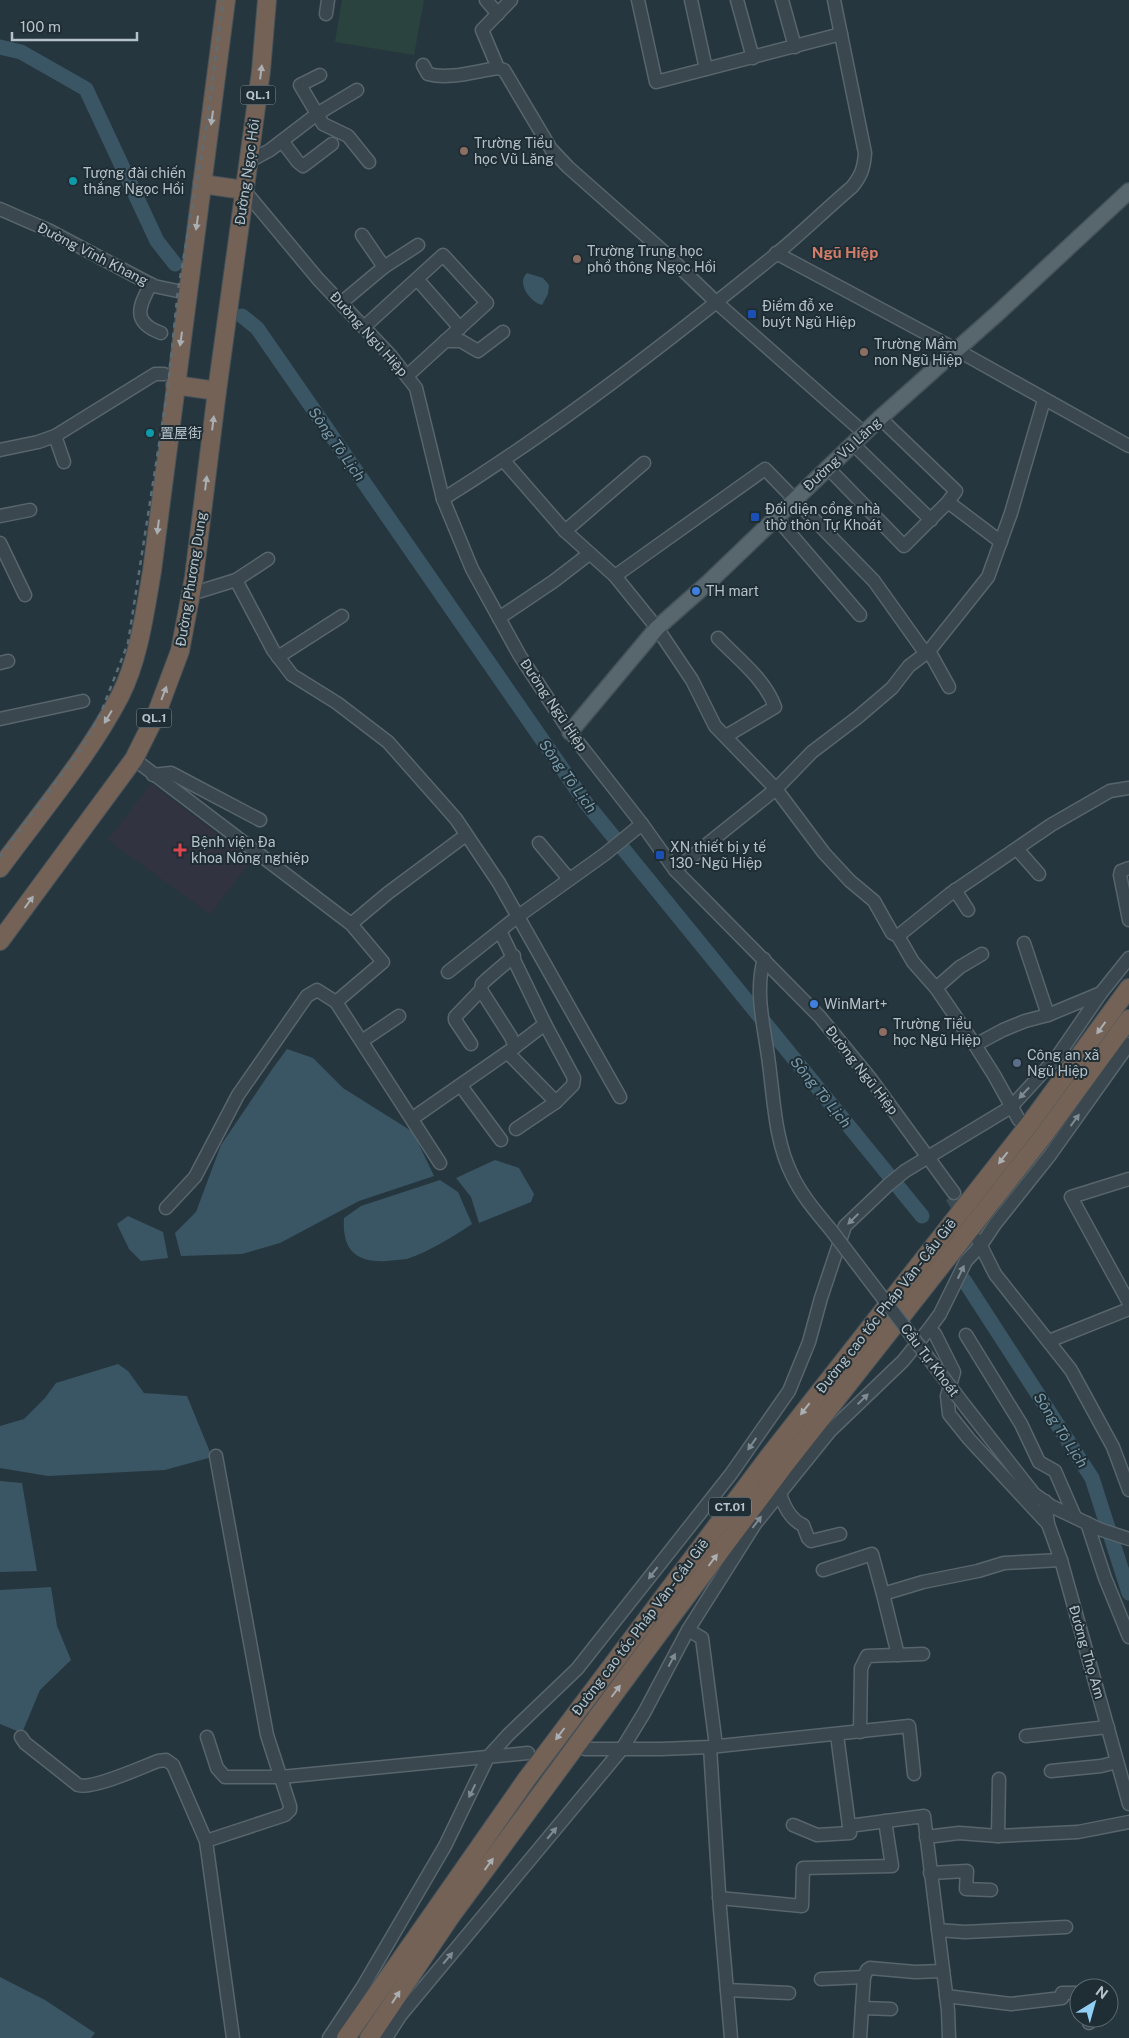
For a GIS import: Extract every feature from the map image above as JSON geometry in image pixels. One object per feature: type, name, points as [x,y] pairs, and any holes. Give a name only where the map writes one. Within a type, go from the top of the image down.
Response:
[{"type":"highway","name":"QL.1","points":[[0,868],[89,748],[121,695],[142,630],[152,571],[170,380],[188,293],[226,0]]},
{"type":"highway","name":"Đường Ngọc Hồi","points":[[227,315],[261,71],[267,0]]},
{"type":"highway","points":[[202,184],[244,190]]},
{"type":"highway","name":"Đường Phương Dung","points":[[0,941],[134,759],[156,715],[180,651],[191,594],[227,315]]},
{"type":"highway","points":[[170,380],[217,391]]},
{"type":"highway","name":"Đường cao tốc Pháp Vân - Cầu Giẽ","points":[[346,2038],[526,1780],[770,1454],[1031,1122],[1129,988]]},
{"type":"highway","name":"Đường cao tốc Pháp Vân - Cầu Giẽ","points":[[369,2038],[446,1923],[659,1633],[783,1467],[1044,1135],[1129,1019]]},
{"type":"main road","name":"Đường Vũ Lăng","points":[[570,732],[657,628],[709,582],[880,418],[957,350],[1129,191]]},
{"type":"street","points":[[326,14],[328,0]]},
{"type":"street","points":[[486,0],[498,14]]},
{"type":"street","points":[[498,68],[482,30],[510,0]]},
{"type":"street","points":[[638,0],[656,82],[841,34]]},
{"type":"street","points":[[690,0],[706,69]]},
{"type":"street","points":[[737,0],[753,58]]},
{"type":"street","points":[[782,0],[795,47]]},
{"type":"street","points":[[443,499],[504,461],[590,399],[776,254],[852,187],[864,168],[865,154],[834,0]]},
{"type":"street","points":[[423,65],[428,74],[434,76],[447,76],[498,68],[504,70],[551,149],[568,167],[864,433]]},
{"type":"street","points":[[320,75],[300,85],[316,114],[323,124],[348,136],[369,162]]},
{"type":"street","points":[[248,162],[282,141],[316,114],[357,90]]},
{"type":"street","points":[[282,141],[303,166],[332,144]]},
{"type":"street","name":"Đường Ngũ Hiệp","points":[[244,190],[289,246],[364,327],[416,388],[443,499],[472,569],[520,656],[570,732],[638,827],[675,870],[764,958],[820,1017],[870,1078],[915,1138],[952,1195]]},
{"type":"street","name":"Đường Vĩnh Khang","points":[[0,209],[48,230],[151,284],[188,293]]},
{"type":"street","points":[[362,234],[384,267]]},
{"type":"street","points":[[341,303],[384,267],[418,245]]},
{"type":"street","points":[[776,254],[957,350],[1129,446]]},
{"type":"street","points":[[364,327],[444,255],[487,303],[407,376]]},
{"type":"street","points":[[418,279],[460,328]]},
{"type":"street","points":[[151,284],[140,303],[139,310],[141,316],[151,329],[161,333]]},
{"type":"street","points":[[445,341],[462,341],[478,351],[503,332]]},
{"type":"street","points":[[0,450],[38,442],[55,436],[156,374],[170,380]]},
{"type":"street","points":[[675,870],[776,789],[812,752],[892,688],[909,666],[928,653],[988,578],[1001,542],[1044,400]]},
{"type":"street","points":[[828,468],[904,546],[931,520],[956,491],[880,418]]},
{"type":"street","points":[[55,436],[64,462]]},
{"type":"street","points":[[853,444],[931,520]]},
{"type":"street","points":[[504,461],[588,554],[615,576],[657,628],[692,680],[715,726],[776,789],[824,853],[850,881],[874,901],[892,934],[898,936],[912,962],[936,988],[975,1045],[994,1075],[1010,1108],[1019,1120]]},
{"type":"street","points":[[566,531],[644,463]]},
{"type":"street","points":[[615,576],[765,469],[874,581],[928,653],[949,687]]},
{"type":"street","points":[[948,502],[1001,542]]},
{"type":"street","points":[[0,516],[30,510]]},
{"type":"street","points":[[776,517],[860,615]]},
{"type":"street","points":[[0,543],[25,595]]},
{"type":"street","points":[[499,618],[554,581],[588,554]]},
{"type":"street","points":[[191,594],[236,580],[268,560]]},
{"type":"street","points":[[236,580],[278,657],[292,675],[337,703],[388,742],[456,819],[499,883],[620,1097]]},
{"type":"street","points":[[278,657],[342,616]]},
{"type":"street","points":[[718,638],[755,674],[772,699],[775,707],[726,736]]},
{"type":"street","points":[[0,719],[82,701]]},
{"type":"street","points":[[134,759],[351,924],[383,962],[336,1002]]},
{"type":"street","points":[[153,775],[170,773],[260,820]]},
{"type":"street","points":[[898,936],[955,890],[1051,826],[1110,791],[1129,788]]},
{"type":"street","points":[[448,972],[517,916],[605,854],[638,827]]},
{"type":"street","points":[[351,924],[388,893],[466,835]]},
{"type":"street","points":[[539,843],[569,879]]},
{"type":"street","points":[[1017,849],[1039,874]]},
{"type":"street","points":[[1129,868],[1121,871],[1120,875],[1129,920]]},
{"type":"street","points":[[955,890],[968,910]]},
{"type":"street","points":[[500,931],[514,956],[544,1024],[574,1078],[572,1085],[556,1102],[516,1129]]},
{"type":"street","points":[[1024,943],[1048,1015]]},
{"type":"street","points":[[936,988],[960,967],[982,954]]},
{"type":"street","points":[[471,1044],[455,1020],[455,1017],[481,990],[482,984],[514,956]]},
{"type":"street","name":"Cầu Tự Khoát","points":[[764,958],[760,977],[761,1014],[782,1150],[792,1175],[806,1200],[1034,1494],[1093,1526],[1129,1539]]},
{"type":"street","points":[[329,2038],[362,1988],[445,1846],[488,1757],[508,1735],[577,1669],[731,1474],[789,1391],[809,1342],[845,1226],[905,1171],[1010,1108],[1056,1057],[1101,993],[1129,958]]},
{"type":"street","points":[[166,1208],[195,1177],[238,1094],[307,996],[317,990],[336,1002],[413,1118],[440,1163]]},
{"type":"street","points":[[481,990],[511,1037],[512,1050],[556,1102]]},
{"type":"street","points":[[975,1045],[1010,1027],[1048,1015],[1101,993]]},
{"type":"street","points":[[362,1041],[398,1016]]},
{"type":"street","points":[[413,1118],[512,1050],[544,1024]]},
{"type":"street","points":[[386,2038],[400,2016],[622,1749],[644,1713],[688,1630],[755,1524],[830,1431],[903,1361],[940,1314],[966,1261],[980,1241],[995,1224],[1129,1044]]},
{"type":"street","points":[[461,1086],[501,1140]]},
{"type":"street","points":[[1129,1180],[1071,1197],[1129,1303]]},
{"type":"street","points":[[980,1241],[995,1274],[1071,1370],[1113,1447],[1123,1458],[1129,1490]]},
{"type":"street","points":[[1049,1341],[1129,1308]]},
{"type":"street","points":[[928,1329],[935,1334],[954,1372],[947,1396],[949,1414],[969,1439],[1048,1524]]},
{"type":"street","points":[[966,1335],[1020,1424],[1039,1462],[1054,1471],[1075,1517]]},
{"type":"street","points":[[206,1841],[285,1816],[290,1806],[267,1735],[216,1456]]},
{"type":"street","points":[[780,1494],[789,1513],[803,1525],[811,1541],[840,1534]]},
{"type":"street","name":"Đường Thọ Am","points":[[1045,1501],[1048,1524],[1061,1560],[1129,1804]]},
{"type":"street","points":[[1093,1526],[1105,1578],[1129,1637]]},
{"type":"street","points":[[823,1570],[872,1554],[898,1655]]},
{"type":"street","points":[[883,1594],[922,1582],[1004,1563],[1061,1560]]},
{"type":"street","points":[[688,1630],[702,1638],[713,1747],[719,1898],[730,2038]]},
{"type":"street","points":[[860,1732],[861,1668],[868,1656],[923,1654]]},
{"type":"street","points":[[585,1749],[713,1747],[909,1726],[914,1774]]},
{"type":"street","points":[[1026,1736],[1108,1727]]},
{"type":"street","points":[[793,1825],[818,1835],[850,1833],[837,1734]]},
{"type":"street","points":[[22,1737],[25,1743],[83,1787],[94,1785],[158,1761],[169,1762],[178,1775],[206,1841],[233,2038]]},
{"type":"street","points":[[206,1737],[217,1768],[224,1777],[282,1777],[528,1753]]},
{"type":"street","points":[[1051,1771],[1101,1766],[1117,1762]]},
{"type":"street","points":[[998,1836],[999,1779]]},
{"type":"street","points":[[849,1826],[924,1816],[946,1996],[949,2038]]},
{"type":"street","points":[[719,1898],[802,1906],[802,1868],[892,1866],[885,1822]]},
{"type":"street","points":[[926,1836],[959,1833],[998,1836],[1078,1832],[1129,1822]]},
{"type":"street","points":[[930,1873],[967,1871],[966,1889],[991,1890]]},
{"type":"street","points":[[938,1930],[965,1932],[1066,1927]]},
{"type":"street","points":[[860,2038],[865,1971],[870,1968],[915,1972],[943,1971]]},
{"type":"street","points":[[821,1978],[864,1977]]},
{"type":"street","points":[[727,1990],[789,1993]]},
{"type":"street","points":[[946,1996],[1011,2004],[1062,1998],[1062,1993],[1069,1993]]},
{"type":"street","points":[[862,2008],[891,2009]]},
{"type":"shaded area","points":[[527,273],[543,278],[549,285],[548,294],[542,305],[533,300],[526,292],[523,282]]},
{"type":"shaded area","name":"Bệnh viện Đa khoa Nông nghiệp","points":[[151,784],[252,860],[210,914],[108,840]]},
{"type":"shaded area","points":[[287,1049],[313,1058],[343,1088],[413,1132],[434,1176],[359,1201],[280,1243],[242,1254],[181,1256],[175,1233],[196,1212],[221,1145]]},
{"type":"shaded area","points":[[495,1160],[519,1168],[534,1194],[531,1202],[479,1223],[471,1197],[456,1178]]},
{"type":"shaded area","points":[[440,1180],[458,1192],[472,1224],[440,1244],[407,1259],[376,1261],[359,1256],[348,1246],[345,1238],[344,1218],[361,1206]]},
{"type":"shaded area","points":[[128,1216],[163,1232],[168,1258],[141,1261],[129,1249],[117,1224]]},
{"type":"shaded area","points":[[118,1364],[128,1371],[144,1393],[187,1396],[212,1457],[165,1470],[48,1476],[0,1468],[0,1426],[24,1419],[45,1398],[56,1383]]},
{"type":"shaded area","points":[[0,1481],[22,1483],[37,1571],[0,1572]]},
{"type":"shaded area","points":[[51,1587],[57,1626],[71,1660],[40,1690],[22,1733],[0,1724],[0,1590]]},
{"type":"shaded area","points":[[0,1977],[45,2000],[95,2033],[91,2038],[0,2038]]},
{"type":"green space","points":[[342,0],[424,0],[414,55],[335,42]]},
{"type":"waterway","name":"Sông Tô Lịch","points":[[0,47],[21,52],[86,89],[157,241],[175,264]]},
{"type":"waterway","name":"Sông Tô Lịch","points":[[242,316],[257,328],[586,803],[922,1216]]},
{"type":"waterway","name":"Sông Tô Lịch","points":[[964,1280],[1092,1478],[1129,1593]]},
{"type":"tunnel","points":[[951,1197],[974,1235]]},
{"type":"railway","points":[[0,857],[83,746],[100,715],[128,643],[168,387],[178,290],[207,123],[223,0]]},
{"type":"place","name":"Trường Tiểu học Vũ Lăng","points":[[464,151]]},
{"type":"place","name":"Tượng đài chiến thắng Ngọc Hồi","points":[[73,181]]},
{"type":"place","name":"Trường Trung học phổ thông Ngọc Hồi","points":[[577,259]]},
{"type":"place","name":"Điểm đỗ xe buýt Ngũ Hiệp","points":[[752,314]]},
{"type":"place","name":"Trường Mầm non Ngũ Hiệp","points":[[864,352]]},
{"type":"place","name":"置屋街","points":[[150,433]]},
{"type":"place","name":"Đối diện cổng nhà thờ thôn Tự Khoát","points":[[755,517]]},
{"type":"place","name":"TH mart","points":[[696,591]]},
{"type":"place","name":"Bệnh viện Đa khoa Nông nghiệp","points":[[180,850]]},
{"type":"place","name":"XN thiết bị y tế 130 - Ngũ Hiệp","points":[[660,855]]},
{"type":"place","name":"WinMart+","points":[[814,1004]]},
{"type":"place","name":"Trường Tiểu học Ngũ Hiệp","points":[[883,1032]]},
{"type":"place","name":"Công an xã Ngũ Hiệp","points":[[1017,1063]]},
{"type":"district","name":"Ngũ Hiệp","points":[[845,252]]}]
